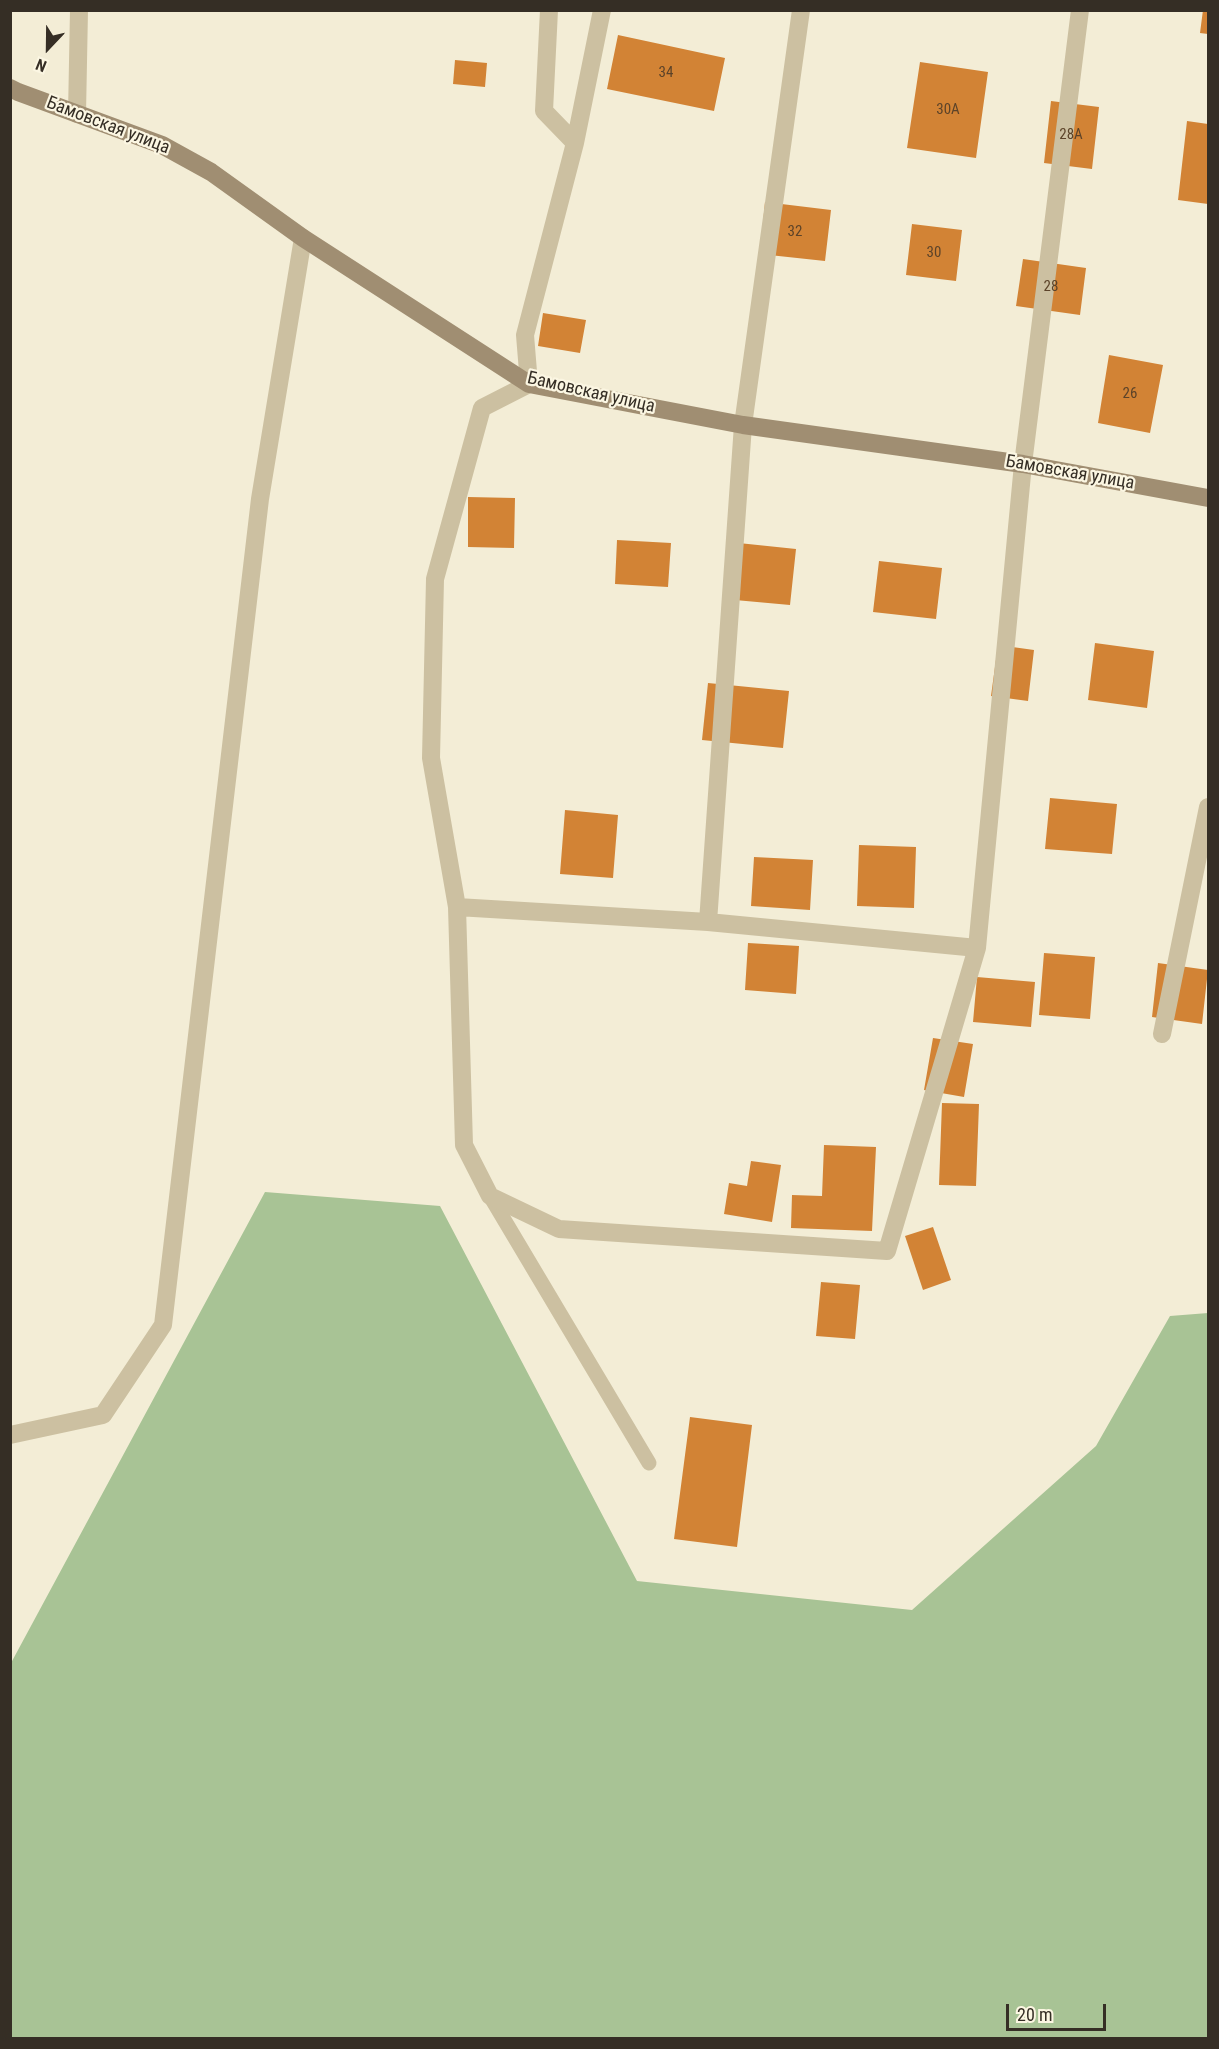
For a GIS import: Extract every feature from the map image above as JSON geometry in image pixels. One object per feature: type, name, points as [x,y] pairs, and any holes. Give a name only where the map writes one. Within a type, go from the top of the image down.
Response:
[{"type":"street","points":[[77,114],[79,10]]},
{"type":"street","points":[[549,10],[544,111],[575,143]]},
{"type":"street","points":[[602,10],[575,143],[525,335],[529,384],[482,408],[435,579],[431,758],[457,907],[464,1145],[490,1196],[559,1229],[887,1251],[977,948],[1023,464],[1080,10]]},
{"type":"street","points":[[708,922],[743,425],[801,10]]},
{"type":"street","name":"Бамовская улица","points":[[10,88],[18,93],[162,145],[212,172],[303,238],[529,384],[743,425],[1023,464],[1209,498]]},
{"type":"street","points":[[10,1435],[103,1415],[163,1324],[260,499],[303,238]]},
{"type":"street","points":[[1162,1034],[1209,807]]},
{"type":"street","points":[[457,907],[708,922],[977,948]]},
{"type":"lane","points":[[490,1196],[649,1463]]},
{"type":"green space","points":[[265,1192],[440,1206],[637,1581],[912,1610],[1096,1446],[1170,1316],[1208,1313],[1208,2038],[11,2038],[11,1663]]},
{"type":"building","points":[[1203,10],[1208,10],[1208,34],[1200,33]]},
{"type":"building","points":[[618,35],[725,58],[714,111],[607,89]]},
{"type":"building","points":[[455,60],[487,63],[485,87],[453,84]]},
{"type":"building","points":[[920,62],[988,72],[976,158],[907,148]]},
{"type":"building","points":[[1051,101],[1099,107],[1092,169],[1044,163]]},
{"type":"building","points":[[1187,121],[1208,124],[1208,204],[1178,200]]},
{"type":"building","points":[[765,202],[831,210],[825,261],[760,254]]},
{"type":"building","points":[[912,224],[962,230],[956,281],[906,275]]},
{"type":"building","points":[[1023,259],[1086,268],[1080,315],[1016,306]]},
{"type":"building","points":[[543,313],[586,320],[580,353],[538,346]]},
{"type":"building","points":[[1109,355],[1163,365],[1150,433],[1098,423]]},
{"type":"building","points":[[468,497],[515,498],[514,548],[468,547]]},
{"type":"building","points":[[617,540],[671,543],[668,587],[615,584]]},
{"type":"building","points":[[729,542],[796,549],[790,605],[724,599]]},
{"type":"building","points":[[879,561],[942,568],[936,619],[873,612]]},
{"type":"building","points":[[1095,643],[1154,651],[1147,708],[1088,700]]},
{"type":"building","points":[[998,645],[1034,650],[1028,701],[991,696]]},
{"type":"building","points":[[708,683],[789,691],[783,748],[702,740]]},
{"type":"building","points":[[1050,798],[1117,804],[1112,854],[1045,849]]},
{"type":"building","points":[[565,810],[618,815],[613,878],[560,874]]},
{"type":"building","points":[[859,845],[916,847],[914,908],[857,906]]},
{"type":"building","points":[[754,857],[813,860],[810,910],[751,906]]},
{"type":"building","points":[[748,943],[799,946],[796,994],[745,990]]},
{"type":"building","points":[[1044,953],[1095,957],[1090,1019],[1039,1015]]},
{"type":"building","points":[[1158,963],[1208,970],[1202,1024],[1152,1017]]},
{"type":"building","points":[[977,977],[1035,982],[1031,1027],[973,1022]]},
{"type":"building","points":[[933,1038],[973,1044],[964,1097],[924,1090]]},
{"type":"building","points":[[942,1103],[979,1104],[976,1186],[939,1185]]},
{"type":"building","points":[[824,1145],[876,1147],[872,1231],[791,1228],[792,1195],[822,1196]]},
{"type":"building","points":[[751,1161],[781,1165],[772,1222],[724,1214],[729,1183],[747,1186]]},
{"type":"building","points":[[933,1227],[951,1280],[923,1290],[905,1236]]},
{"type":"building","points":[[821,1282],[860,1285],[855,1339],[816,1336]]},
{"type":"building","points":[[690,1417],[752,1425],[737,1547],[674,1539]]}]
